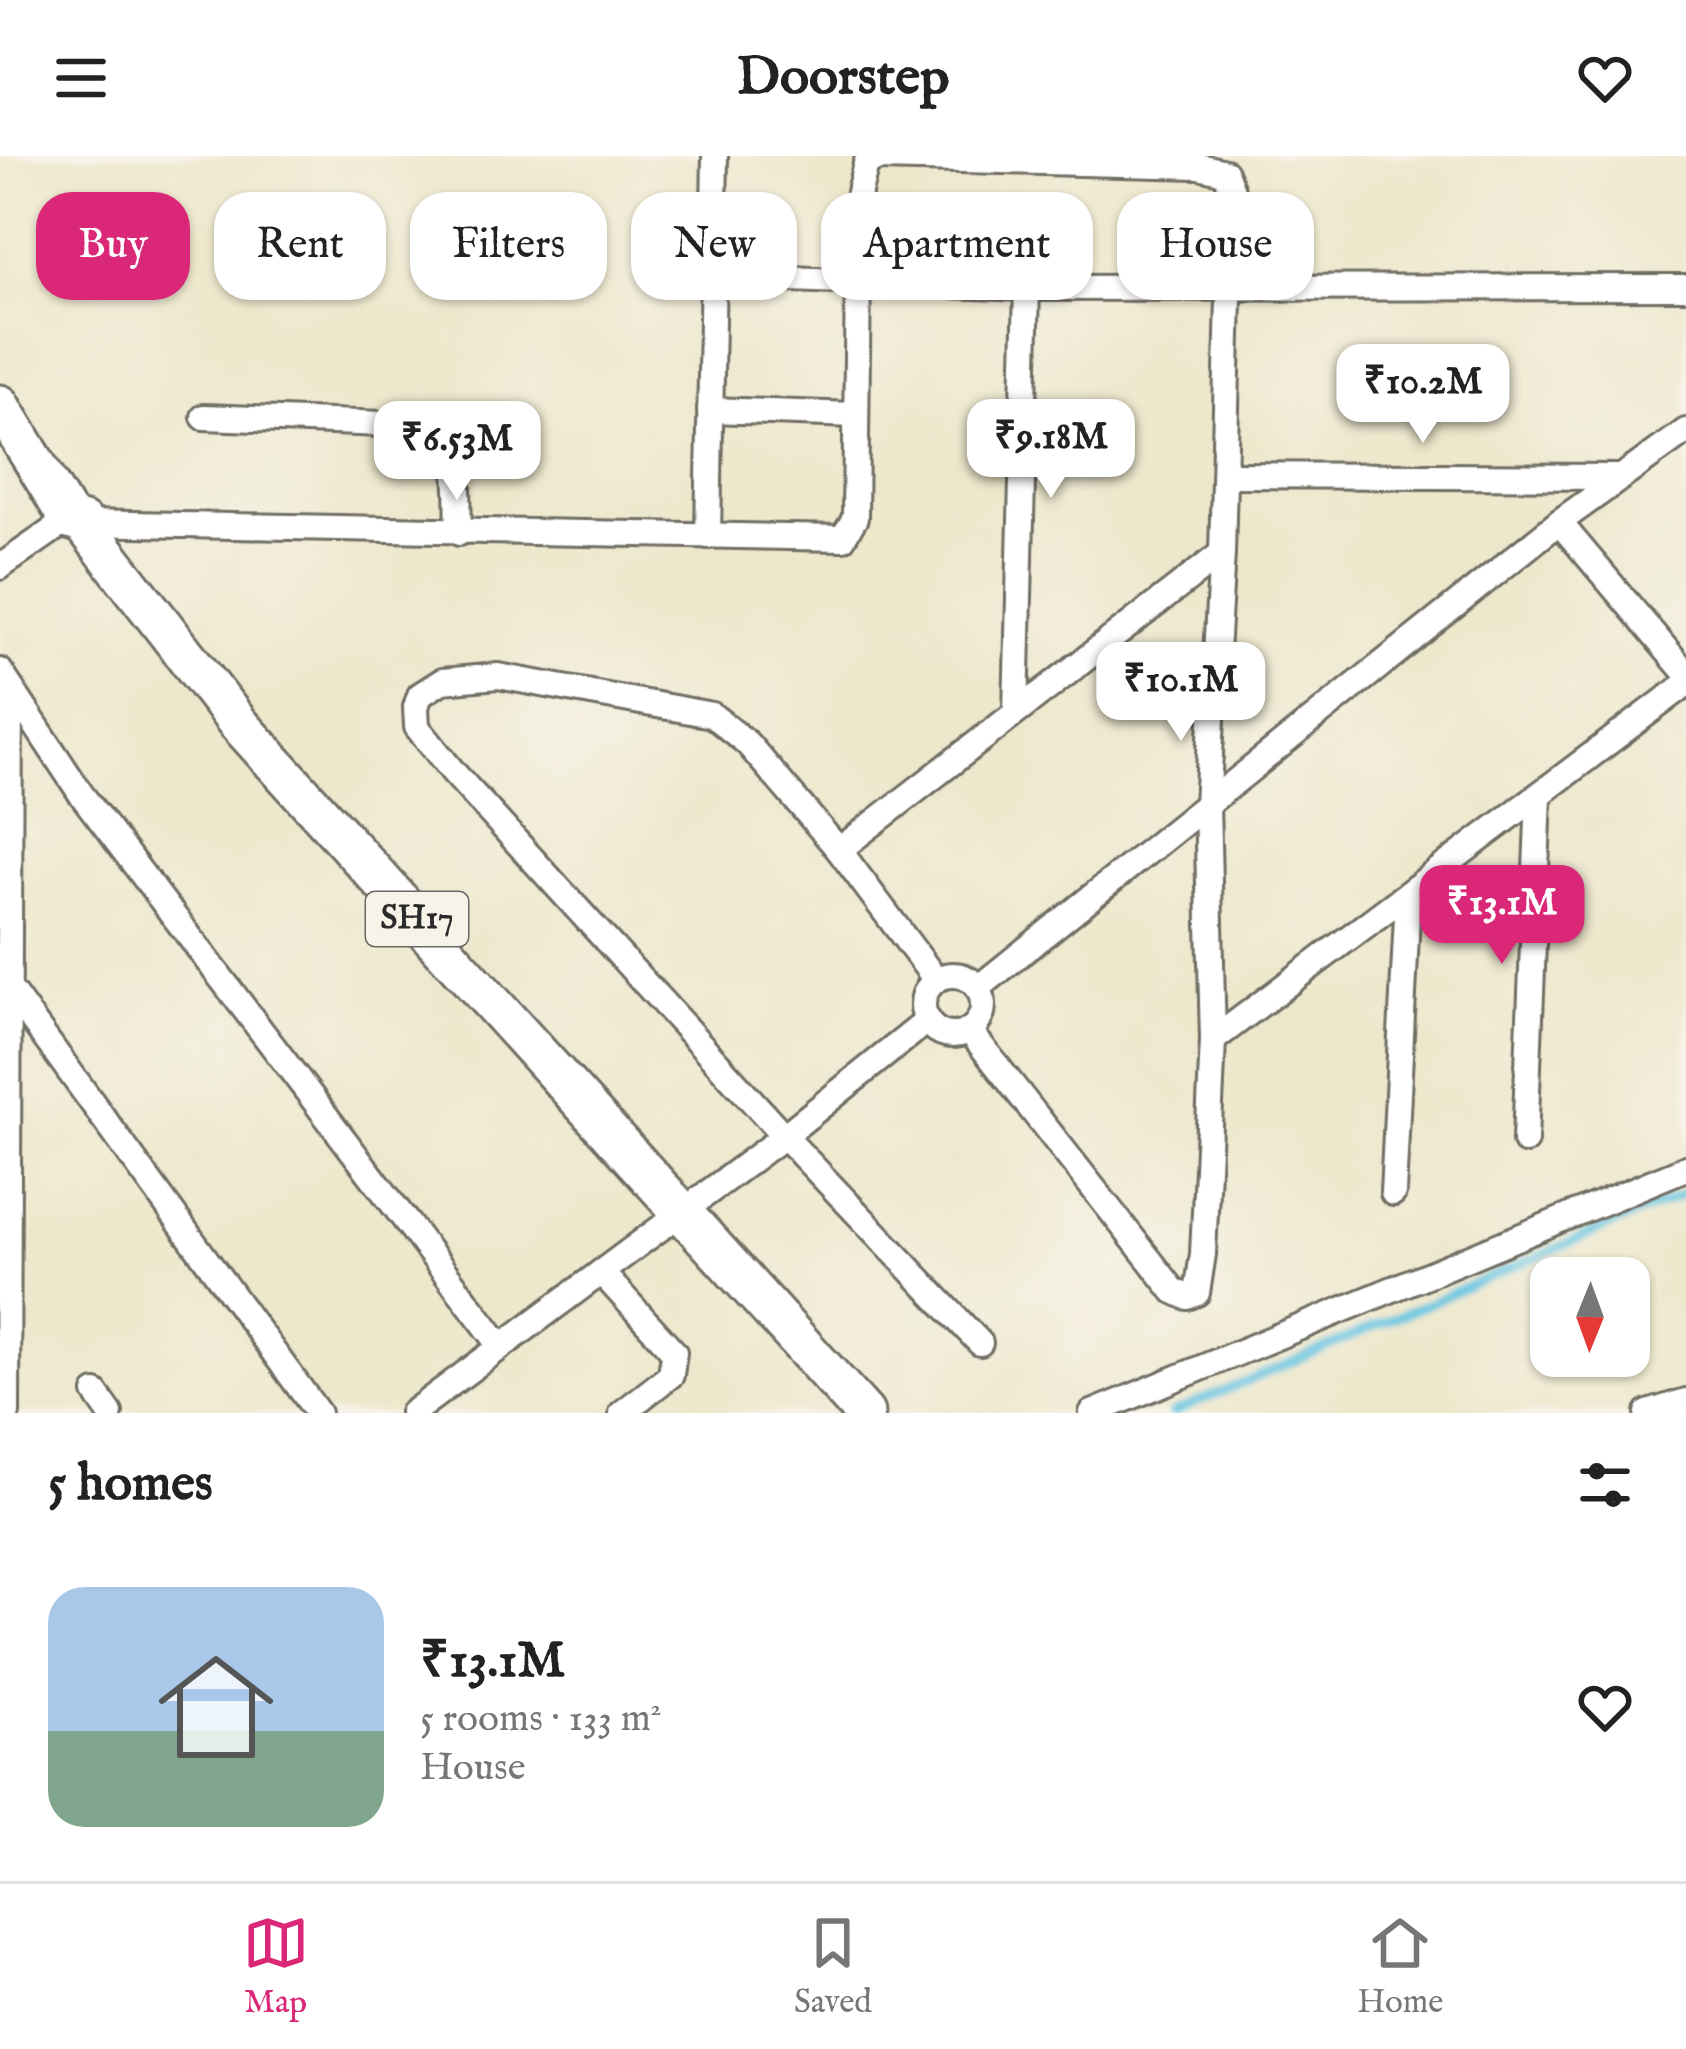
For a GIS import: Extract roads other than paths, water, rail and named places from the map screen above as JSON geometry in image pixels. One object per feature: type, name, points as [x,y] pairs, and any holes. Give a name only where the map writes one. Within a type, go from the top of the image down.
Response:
[{"type":"main road","name":"SH17","points":[[0,405],[76,521],[238,723],[864,1413]]},
{"type":"street","points":[[714,192],[715,156]]},
{"type":"street","points":[[860,192],[861,170],[878,158],[1214,167],[1225,172],[1232,192]]},
{"type":"street","points":[[1314,286],[1686,286]]},
{"type":"street","points":[[708,536],[712,300]]},
{"type":"street","points":[[0,568],[76,521],[843,538],[855,518],[858,300]]},
{"type":"street","points":[[1016,712],[1027,300]]},
{"type":"street","points":[[969,1030],[1174,1291],[1187,1297],[1197,1293],[1213,1040],[1208,804],[1222,553],[1228,300]]},
{"type":"street","points":[[710,410],[855,415]]},
{"type":"street","points":[[204,417],[435,426],[447,434],[453,448],[459,532]]},
{"type":"street","points":[[978,988],[1559,522],[1686,431]]},
{"type":"street","points":[[1225,475],[1620,477]]},
{"type":"street","points":[[1559,522],[1686,673]]},
{"type":"street","points":[[838,850],[1222,553]]},
{"type":"street","points":[[936,980],[838,850],[747,743],[712,715],[498,676],[442,681],[420,694],[417,728],[454,773],[784,1136],[980,1343]]},
{"type":"street","points":[[5,680],[11,991],[5,1022],[7,1413]]},
{"type":"street","points":[[5,680],[81,794],[501,1346]]},
{"type":"street","points":[[1213,1040],[1686,684]]},
{"type":"street","points":[[1525,1141],[1539,796]]},
{"type":"street","points":[[1393,1193],[1408,896]]},
{"type":"street","points":[[959,976],[978,988],[982,1011],[969,1030],[947,1034],[927,1021],[923,999],[936,980],[959,976]]},
{"type":"street","points":[[11,991],[318,1413]]},
{"type":"street","points":[[429,1408],[501,1346],[784,1136],[927,1021]]},
{"type":"street","points":[[1092,1413],[1686,1168]]},
{"type":"street","points":[[601,1272],[674,1352],[671,1375],[622,1413]]},
{"type":"street","points":[[1648,1413],[1686,1401]]},
{"type":"waterway","points":[[1173,1413],[1686,1193]]}]
